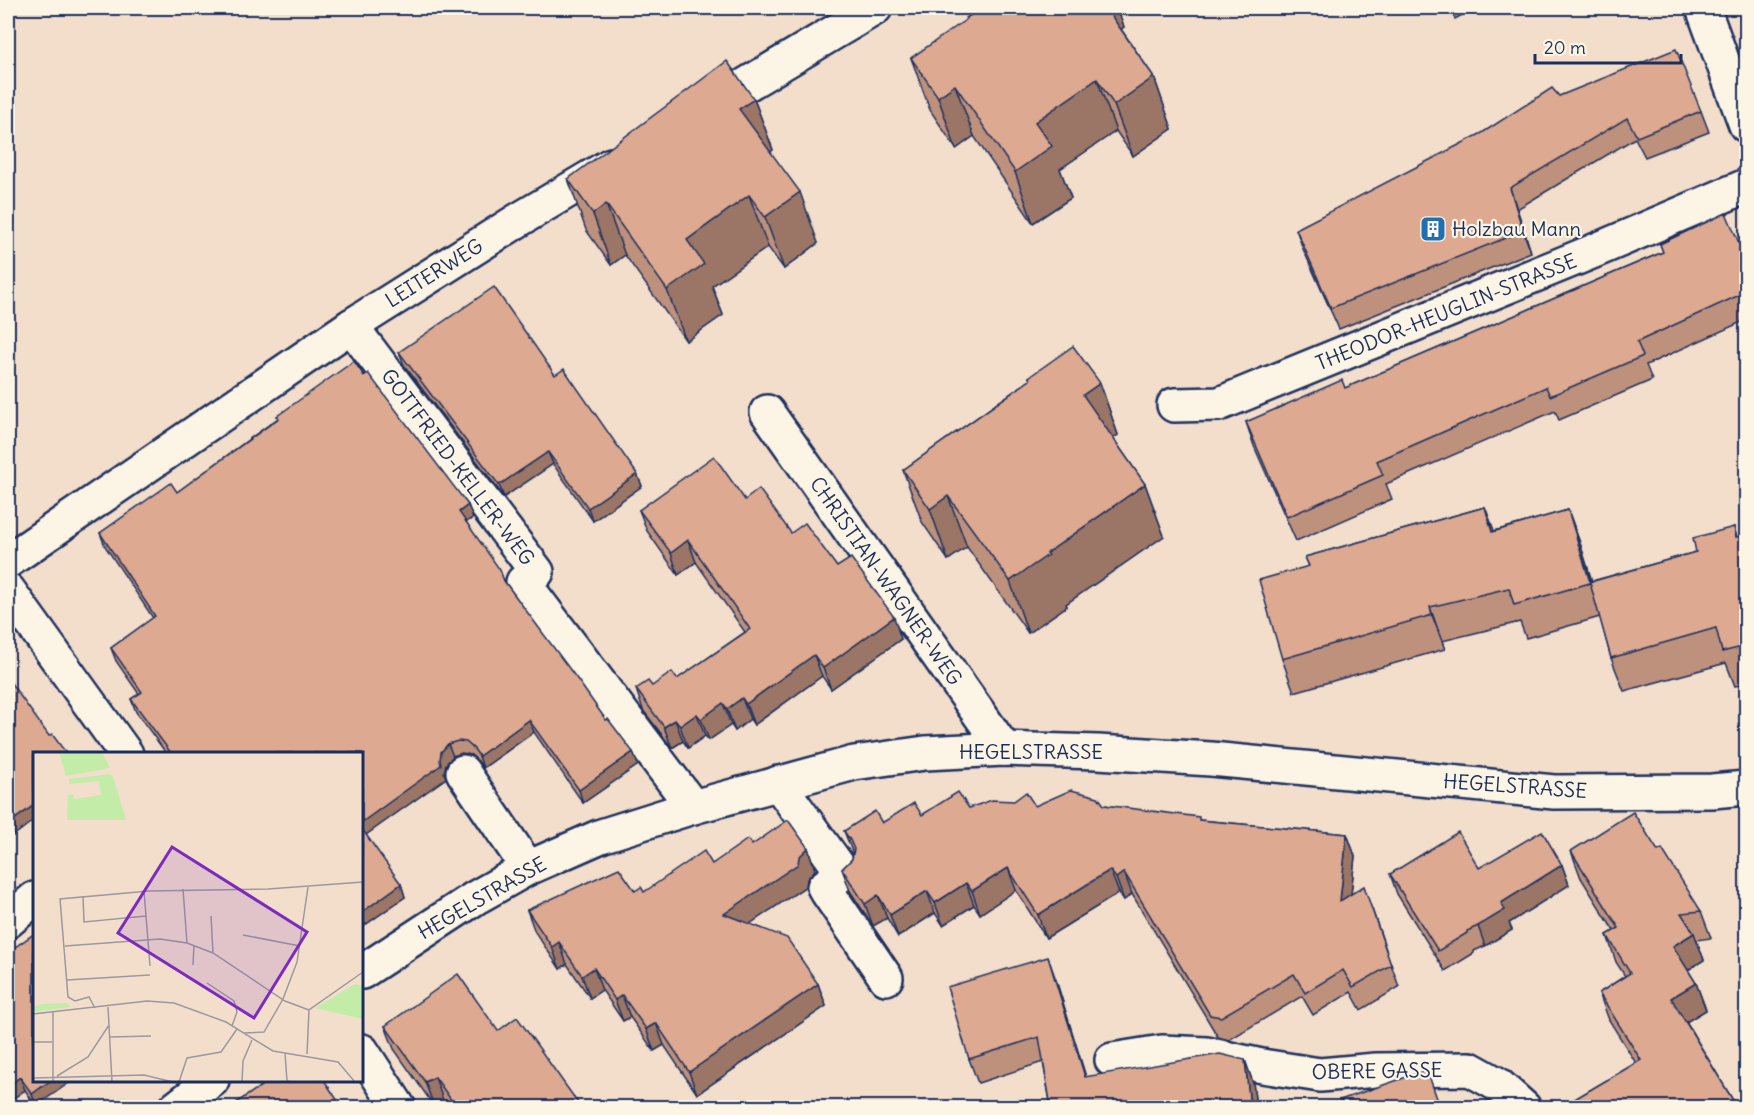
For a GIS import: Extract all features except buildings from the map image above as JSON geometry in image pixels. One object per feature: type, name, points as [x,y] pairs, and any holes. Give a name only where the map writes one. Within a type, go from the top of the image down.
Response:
[{"type":"street","points":[[678,125],[875,8]]},
{"type":"street","points":[[1703,8],[1746,125]]},
{"type":"street","name":"LEITERWEG","points":[[8,561],[351,326],[517,221],[638,149]]},
{"type":"street","name":"THEODOR-HEUGLIN-STRASSE","points":[[1174,405],[1219,404],[1594,251],[1746,186]]},
{"type":"street","name":"GOTTFRIED-KELLER-WEG","points":[[351,326],[537,572],[523,582],[693,807]]},
{"type":"street","name":"CHRISTIAN-WAGNER-WEG","points":[[767,412],[1004,749]]},
{"type":"street","points":[[8,590],[125,752]]},
{"type":"street","name":"HEGELSTRASSE","points":[[363,971],[475,898],[528,868],[601,836],[693,807],[854,763],[925,753],[1004,749],[1211,759],[1554,792],[1712,791],[1746,788]]},
{"type":"street","points":[[463,772],[528,868]]},
{"type":"street","points":[[778,783],[843,873],[824,886],[886,978]]},
{"type":"street","points":[[8,921],[33,900]]},
{"type":"street","name":"OBERE GASSE","points":[[1112,1060],[1162,1052],[1207,1053],[1262,1066],[1320,1075],[1376,1070],[1470,1069],[1497,1084],[1524,1107]]},
{"type":"street","points":[[363,1053],[399,1107]]},
{"type":"street","points":[[176,1107],[209,1082]]},
{"type":"place","name":"Holzbau Mann","points":[[1433,229]]}]
